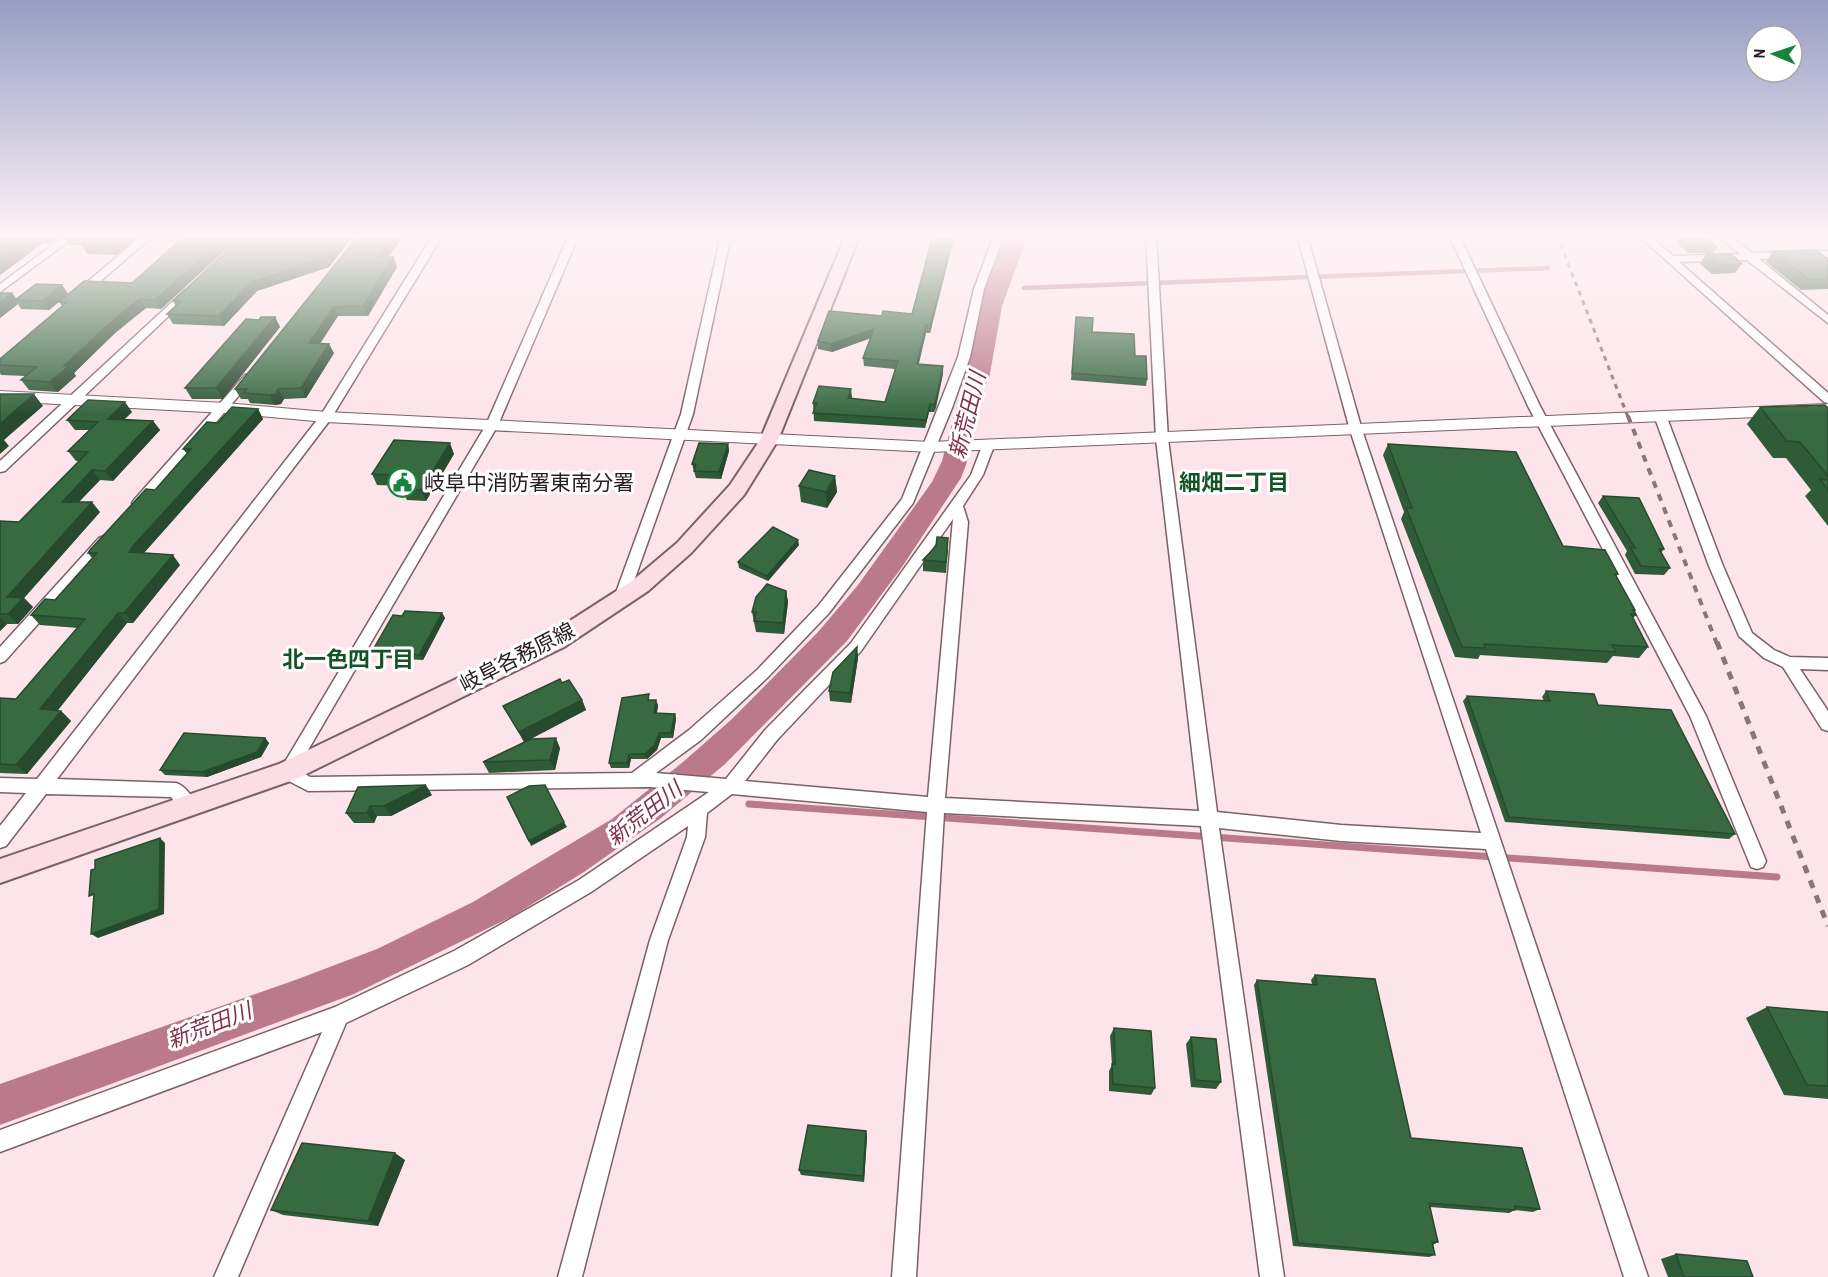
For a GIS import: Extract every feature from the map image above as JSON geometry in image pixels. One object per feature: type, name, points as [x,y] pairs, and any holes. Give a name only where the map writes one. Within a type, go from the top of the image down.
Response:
[{"type":"main road","name":"岐阜各務原線","points":[[0,871],[287,772],[556,641],[621,598],[684,548],[713,519],[758,460],[770,440],[829,295]]},
{"type":"street","points":[[70,301],[78,295]]},
{"type":"street","points":[[0,468],[186,295]]},
{"type":"street","points":[[0,840],[326,417],[401,295]]},
{"type":"street","points":[[548,295],[492,425],[287,772],[308,784],[643,780],[732,785],[936,805],[1209,819],[1341,833],[1494,842]]},
{"type":"street","points":[[621,598],[680,434],[712,295]]},
{"type":"street","points":[[643,780],[762,674],[824,609],[908,500],[936,447],[964,357],[978,295]]},
{"type":"street","points":[[1154,295],[1162,439],[1209,819],[1272,1277]]},
{"type":"street","points":[[1319,295],[1356,430],[1636,1277]]},
{"type":"street","points":[[1482,295],[1543,422],[1698,716],[1757,861]]},
{"type":"street","points":[[1707,295],[1826,409]]},
{"type":"street","points":[[1797,295],[1828,320]]},
{"type":"street","points":[[130,513],[225,408],[261,363]]},
{"type":"street","points":[[0,396],[225,408],[326,417],[936,447],[1661,418],[1826,409]]},
{"type":"street","points":[[1661,418],[1716,566],[1746,636],[1769,654],[1788,663],[1828,664]]},
{"type":"street","points":[[0,1141],[339,1016],[461,958],[585,886],[699,809],[732,785],[771,735],[856,647],[977,475],[984,446]]},
{"type":"street","points":[[904,1277],[936,805],[961,522],[956,506]]},
{"type":"street","points":[[0,657],[114,530]]},
{"type":"street","points":[[1788,663],[1828,724]]},
{"type":"street","points":[[0,785],[39,788],[176,790],[189,807]]},
{"type":"street","points":[[570,1277],[659,940],[696,837],[699,809]]},
{"type":"street","points":[[226,1277],[339,1016]]},
{"type":"water","points":[[977,332],[996,334],[983,379],[966,465],[961,478],[902,567],[847,641],[725,764],[661,818],[584,872],[513,916],[354,994],[0,1125],[0,1084],[377,949],[473,902],[612,819],[683,762],[732,719],[818,632],[858,585],[932,482],[942,461]]},
{"type":"building","points":[[0,295],[10,295],[0,303]]},
{"type":"building","points":[[22,295],[50,295],[42,301],[15,300]]},
{"type":"building","points":[[68,295],[161,295],[155,300],[139,299],[109,324],[64,366],[69,366],[50,382],[21,380],[37,367],[0,365],[0,359],[67,302],[59,302]]},
{"type":"building","points":[[180,295],[240,295],[219,316],[167,314],[181,301],[173,301]]},
{"type":"building","points":[[311,295],[370,295],[363,306],[334,307],[309,343],[329,344],[301,388],[278,389],[276,394],[269,395],[244,393],[247,389],[235,389]]},
{"type":"building","points":[[917,295],[938,295],[930,326],[926,325],[917,364],[943,366],[936,400],[934,405],[930,404],[926,420],[813,413],[817,403],[813,403],[819,386],[851,389],[848,398],[885,402],[898,361],[863,358],[874,329],[831,344],[818,341],[829,311],[882,316],[883,311],[912,314]]},
{"type":"building","points":[[261,317],[275,317],[216,388],[185,388],[246,319],[259,320]]},
{"type":"building","points":[[1076,317],[1093,318],[1092,332],[1134,334],[1135,356],[1146,356],[1147,379],[1072,373]]},
{"type":"building","points":[[0,394],[34,394],[0,424]]},
{"type":"building","points":[[88,400],[125,402],[108,419],[153,421],[105,471],[92,470],[62,502],[92,502],[7,597],[23,598],[8,614],[0,614],[0,521],[19,522],[88,452],[68,451],[98,422],[67,420]]},
{"type":"building","points":[[1825,405],[1828,408],[1828,476],[1800,442],[1787,441],[1760,407]]},
{"type":"building","points":[[232,407],[258,409],[129,552],[173,555],[124,613],[118,613],[40,709],[61,711],[16,765],[0,764],[0,698],[16,699],[85,619],[31,615],[45,599],[55,600],[97,553],[88,553],[90,550],[146,489],[155,490],[191,449],[183,449],[207,422],[218,423]]},
{"type":"building","points":[[394,440],[450,443],[421,490],[401,489],[410,476],[372,474]]},
{"type":"building","points":[[699,443],[728,444],[719,472],[694,471],[696,464],[692,464]]},
{"type":"building","points":[[1388,444],[1516,452],[1563,546],[1605,550],[1635,610],[1633,610],[1636,615],[1631,614],[1648,647],[1612,645],[1616,652],[1484,644],[1485,648],[1462,647],[1406,508],[1412,508]]},
{"type":"building","points":[[809,470],[835,476],[826,492],[799,486]]},
{"type":"building","points":[[1820,479],[1828,480],[1828,490]]},
{"type":"building","points":[[1603,496],[1639,498],[1664,549],[1659,549],[1670,568],[1641,566],[1630,547],[1635,548]]},
{"type":"building","points":[[773,527],[798,540],[767,576],[738,562]]},
{"type":"building","points":[[937,537],[948,538],[946,562],[923,560],[936,546]]},
{"type":"building","points":[[767,584],[786,591],[783,623],[754,621],[756,612],[752,612],[756,597]]},
{"type":"building","points":[[405,611],[442,613],[419,655],[383,653],[385,649],[374,648],[393,615],[402,616]]},
{"type":"building","points":[[857,647],[850,693],[829,691],[833,672]]},
{"type":"building","points":[[560,679],[562,683],[569,680],[582,700],[519,732],[503,706]]},
{"type":"building","points":[[1546,691],[1594,694],[1598,705],[1671,710],[1735,834],[1509,817],[1467,696],[1550,701]]},
{"type":"building","points":[[649,694],[648,700],[656,700],[654,713],[675,714],[671,733],[659,733],[655,745],[645,754],[629,754],[627,763],[609,763],[622,698]]},
{"type":"building","points":[[184,733],[265,738],[257,752],[202,772],[160,770]]},
{"type":"building","points":[[556,738],[550,760],[483,762],[531,739]]},
{"type":"building","points":[[426,785],[384,806],[370,806],[367,813],[346,813],[358,787]]},
{"type":"building","points":[[545,785],[564,822],[529,841],[507,797],[529,786]]},
{"type":"building","points":[[160,838],[159,909],[91,934],[94,894],[89,896],[91,870],[95,869],[95,860]]},
{"type":"building","points":[[1315,975],[1375,979],[1411,1138],[1522,1148],[1540,1209],[1515,1206],[1515,1210],[1429,1203],[1438,1242],[1432,1242],[1435,1255],[1298,1243],[1257,980],[1317,985]]},
{"type":"building","points":[[1767,1007],[1828,1012],[1828,1086],[1807,1085]]},
{"type":"building","points":[[1114,1028],[1151,1031],[1155,1088],[1113,1084]]},
{"type":"building","points":[[1191,1037],[1216,1039],[1221,1082],[1195,1080]]},
{"type":"building","points":[[808,1125],[866,1131],[863,1176],[799,1170]]},
{"type":"building","points":[[302,1143],[395,1153],[368,1221],[271,1210]]},
{"type":"building","points":[[1676,1254],[1747,1261],[1753,1277],[1684,1277]]},
{"type":"waterway","name":"新荒田川","points":[[976,379],[990,306],[994,295]]},
{"type":"waterway","points":[[749,804],[1777,877]]},
{"type":"railway","points":[[1580,295],[1628,417]]},
{"type":"railway","points":[[1628,416],[1717,644]]},
{"type":"railway","points":[[1717,642],[1828,926]]},
{"type":"place","name":"岐阜中消防署東南分署","points":[[403,482]]},
{"type":"district","name":"細畑二丁目","points":[[1234,482]]},
{"type":"district","name":"北一色四丁目","points":[[348,659]]}]
